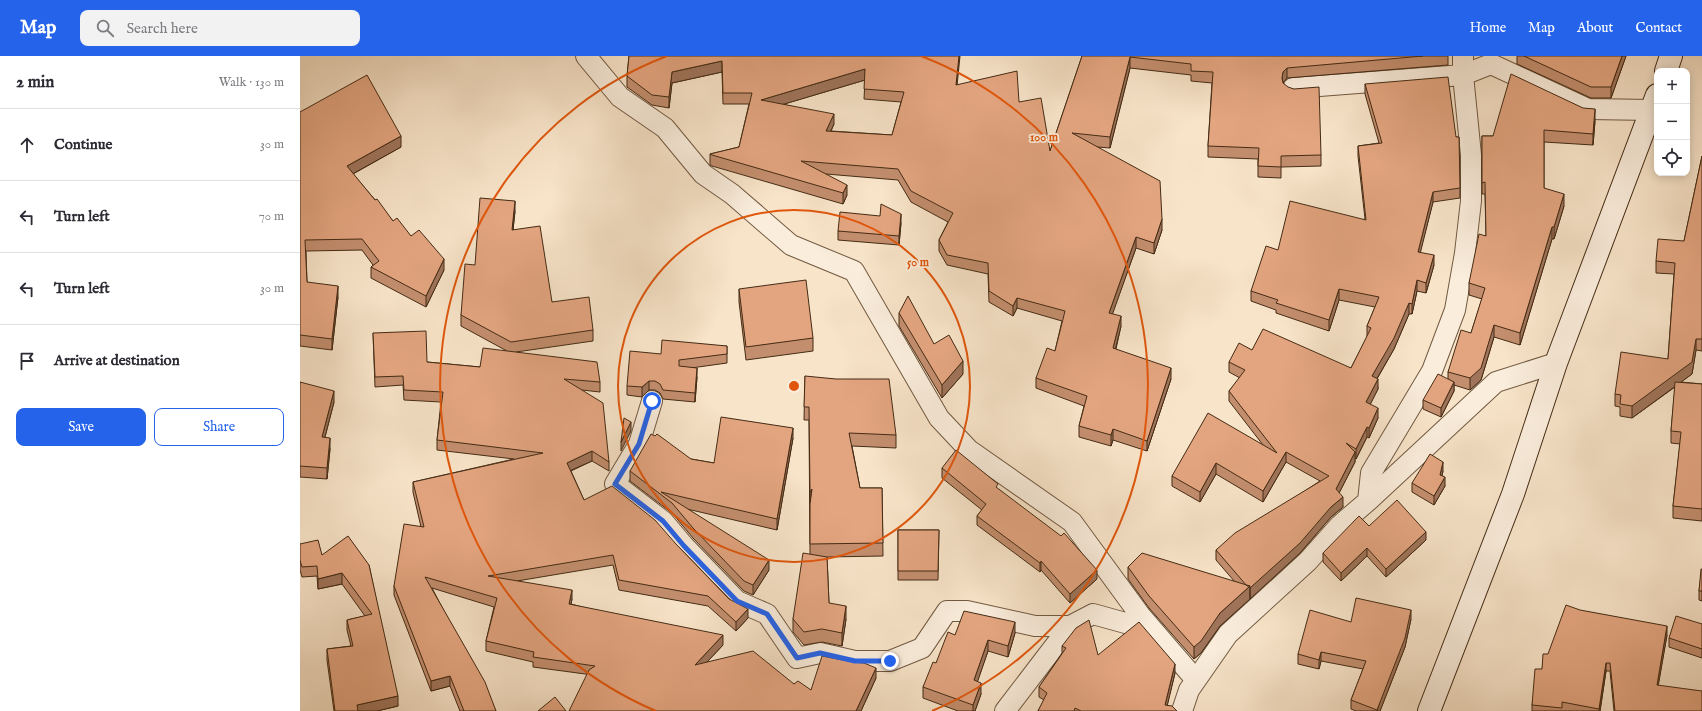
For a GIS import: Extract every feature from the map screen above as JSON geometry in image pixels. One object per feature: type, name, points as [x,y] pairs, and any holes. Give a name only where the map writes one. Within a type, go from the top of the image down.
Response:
[{"type":"main road","points":[[1667,68],[1671,56]]},
{"type":"main road","points":[[1430,711],[1512,494],[1556,363],[1654,102]]},
{"type":"street","points":[[586,56],[620,97],[665,128],[703,174],[732,194],[791,245],[854,271],[939,418],[969,450],[1072,522],[1140,615],[1196,680]]},
{"type":"street","points":[[1293,88],[1463,65],[1491,64],[1588,109],[1654,102]]},
{"type":"street","points":[[1368,501],[1371,472],[1432,372],[1455,310],[1466,254],[1471,201],[1471,155],[1463,65]]},
{"type":"street","points":[[1182,711],[1189,690],[1228,634],[1308,561],[1340,525],[1368,501],[1496,382],[1556,363]]},
{"type":"street","points":[[652,401],[639,444],[615,484],[663,521],[684,546],[737,601],[767,614],[797,658],[820,653],[855,661],[890,661],[922,648],[947,611],[967,610],[1035,626],[1070,626]]},
{"type":"street","points":[[1005,711],[1070,626],[1093,614],[1129,624],[1140,615]]},
{"type":"building","points":[[629,56],[959,56],[956,85],[1017,71],[1019,102],[1041,98],[1050,151],[1082,56],[1423,56],[1287,68],[1283,72],[1282,78],[1283,83],[1288,87],[1294,89],[1319,87],[1321,155],[1281,156],[1281,167],[1258,166],[1259,148],[1208,146],[1213,72],[1191,71],[1191,64],[1130,57],[1110,137],[1072,133],[1160,181],[1162,219],[1154,243],[1136,237],[1109,313],[1121,316],[1113,348],[1171,368],[1147,441],[1113,429],[1111,435],[1079,426],[1087,396],[1036,378],[1047,348],[1055,351],[1065,311],[1017,298],[1013,306],[989,291],[988,263],[947,255],[939,240],[953,213],[911,191],[898,169],[801,161],[847,185],[843,193],[712,155],[710,154],[739,147],[752,93],[723,93],[722,61],[672,72],[669,97],[652,95],[627,76]],"holes":[[[865,69],[864,89],[904,92],[892,135],[826,131],[834,114],[761,100]]]},
{"type":"building","points":[[1524,56],[1622,56],[1611,87],[1591,87]]},
{"type":"building","points":[[1511,74],[1583,108],[1595,109],[1593,134],[1544,130],[1544,188],[1564,194],[1554,227],[1552,227],[1520,333],[1494,325],[1481,368],[1470,378],[1448,372],[1461,330],[1471,333],[1485,288],[1469,283],[1479,234],[1486,236],[1485,182],[1482,183],[1482,136],[1493,136]]},
{"type":"building","points":[[367,75],[401,136],[347,166],[375,200],[377,199],[393,221],[397,218],[411,236],[419,230],[444,259],[426,296],[371,267],[379,261],[362,239],[305,240],[307,282],[338,286],[332,339],[300,335],[300,112]]},
{"type":"building","points":[[1448,77],[1456,137],[1459,137],[1460,188],[1433,192],[1418,252],[1434,255],[1426,283],[1417,280],[1412,304],[1409,303],[1394,338],[1372,376],[1378,379],[1366,402],[1378,408],[1369,428],[1367,427],[1356,449],[1346,443],[1355,452],[1336,489],[1343,497],[1331,507],[1300,543],[1250,588],[1250,586],[1247,586],[1216,550],[1235,533],[1329,476],[1286,452],[1263,491],[1216,463],[1200,492],[1172,476],[1208,413],[1277,453],[1229,391],[1245,370],[1229,362],[1239,343],[1252,350],[1263,329],[1351,368],[1371,328],[1367,326],[1379,297],[1339,289],[1329,320],[1276,303],[1278,300],[1251,291],[1266,246],[1278,250],[1290,201],[1366,220],[1358,146],[1382,143],[1365,84]]},
{"type":"building","points":[[1702,156],[1702,339],[1696,339],[1692,362],[1632,406],[1620,404],[1621,395],[1615,394],[1621,352],[1668,359],[1675,263],[1656,261],[1658,239],[1684,241]]},
{"type":"building","points":[[480,198],[515,201],[512,230],[540,226],[552,302],[589,297],[593,330],[511,342],[461,315],[465,264],[475,265]]},
{"type":"building","points":[[881,204],[901,214],[899,236],[838,231],[840,212],[880,216]]},
{"type":"building","points":[[806,280],[813,338],[746,347],[739,289]]},
{"type":"building","points":[[908,296],[934,344],[949,335],[963,361],[942,385],[899,313]]},
{"type":"building","points":[[426,331],[427,362],[480,367],[483,348],[597,362],[600,382],[564,379],[603,403],[609,462],[592,451],[567,463],[584,500],[612,486],[655,520],[729,599],[748,609],[736,622],[708,596],[619,580],[613,555],[488,576],[572,590],[569,604],[723,635],[695,665],[753,651],[794,684],[798,681],[811,690],[822,656],[864,663],[876,668],[856,711],[569,711],[589,670],[595,666],[533,657],[534,652],[486,641],[497,598],[425,577],[485,682],[496,711],[464,711],[450,676],[431,681],[394,586],[404,524],[424,527],[413,482],[543,453],[437,440],[443,392],[404,390],[403,376],[375,377],[373,333]]},
{"type":"building","points":[[662,340],[727,346],[727,354],[679,360],[679,366],[697,368],[695,393],[663,390],[660,384],[655,381],[649,381],[642,387],[627,386],[630,351],[661,354]]},
{"type":"building","points":[[1438,374],[1454,382],[1441,408],[1423,400]]},
{"type":"building","points":[[805,376],[836,379],[889,379],[896,435],[849,433],[860,488],[882,488],[883,543],[810,544],[810,504],[812,489],[810,492],[809,407],[804,407]]},
{"type":"building","points":[[300,382],[334,391],[322,437],[330,438],[327,468],[300,466]]},
{"type":"building","points":[[1675,382],[1702,384],[1702,509],[1673,506],[1681,432],[1671,431]]},
{"type":"building","points":[[721,417],[793,428],[777,519],[661,492],[769,560],[753,585],[744,581],[693,528],[672,503],[630,471],[651,434],[655,436],[657,434],[691,459],[714,463]]},
{"type":"building","points":[[624,418],[631,422],[621,442]]},
{"type":"building","points":[[956,450],[998,484],[996,487],[1061,536],[1064,533],[1097,570],[1070,594],[1041,561],[1040,563],[977,516],[986,504],[942,468]]},
{"type":"building","points":[[1430,454],[1443,462],[1440,475],[1445,477],[1434,496],[1412,483]]},
{"type":"building","points":[[1397,500],[1426,532],[1386,569],[1367,548],[1341,573],[1323,553],[1359,516],[1369,526]]},
{"type":"building","points":[[898,530],[939,530],[938,571],[898,571]]},
{"type":"building","points":[[348,536],[369,565],[398,696],[357,705],[358,711],[335,711],[327,649],[353,646],[347,620],[372,614],[342,573],[318,579],[317,566],[302,567],[300,560],[300,544],[318,540],[322,555]]},
{"type":"building","points":[[803,553],[827,557],[829,603],[846,606],[842,633],[822,629],[804,632],[793,619]]},
{"type":"building","points":[[1142,553],[1250,586],[1220,613],[1201,641],[1194,647],[1149,596],[1128,567]]},
{"type":"building","points":[[1701,569],[1702,591],[1699,591]]},
{"type":"building","points":[[1356,598],[1411,610],[1405,638],[1377,710],[1351,700],[1366,661],[1321,652],[1319,660],[1298,654],[1310,610],[1351,622]]},
{"type":"building","points":[[1566,605],[1580,610],[1667,626],[1657,685],[1702,691],[1702,711],[1615,711],[1610,663],[1606,663],[1599,709],[1562,702],[1562,708],[1532,705],[1535,669],[1542,669],[1543,654],[1548,654]]},
{"type":"building","points":[[964,611],[1015,622],[1008,646],[988,640],[974,680],[981,683],[973,705],[923,687],[933,662],[936,663],[948,632],[955,635]]},
{"type":"building","points":[[1676,616],[1702,624],[1702,649],[1669,638]]},
{"type":"building","points":[[1089,620],[1098,655],[1139,622],[1175,664],[1165,705],[1172,706],[1177,711],[1081,711],[1075,708],[1074,711],[1038,711],[1047,693],[1039,687],[1066,648],[1062,646],[1076,628]]},
{"type":"building","points":[[555,697],[566,711],[538,711]]},
{"type":"route","points":[[652,401],[639,444],[615,484],[663,521],[684,546],[737,601],[767,614],[797,658],[820,653],[830,654],[855,661],[890,661]]}]
